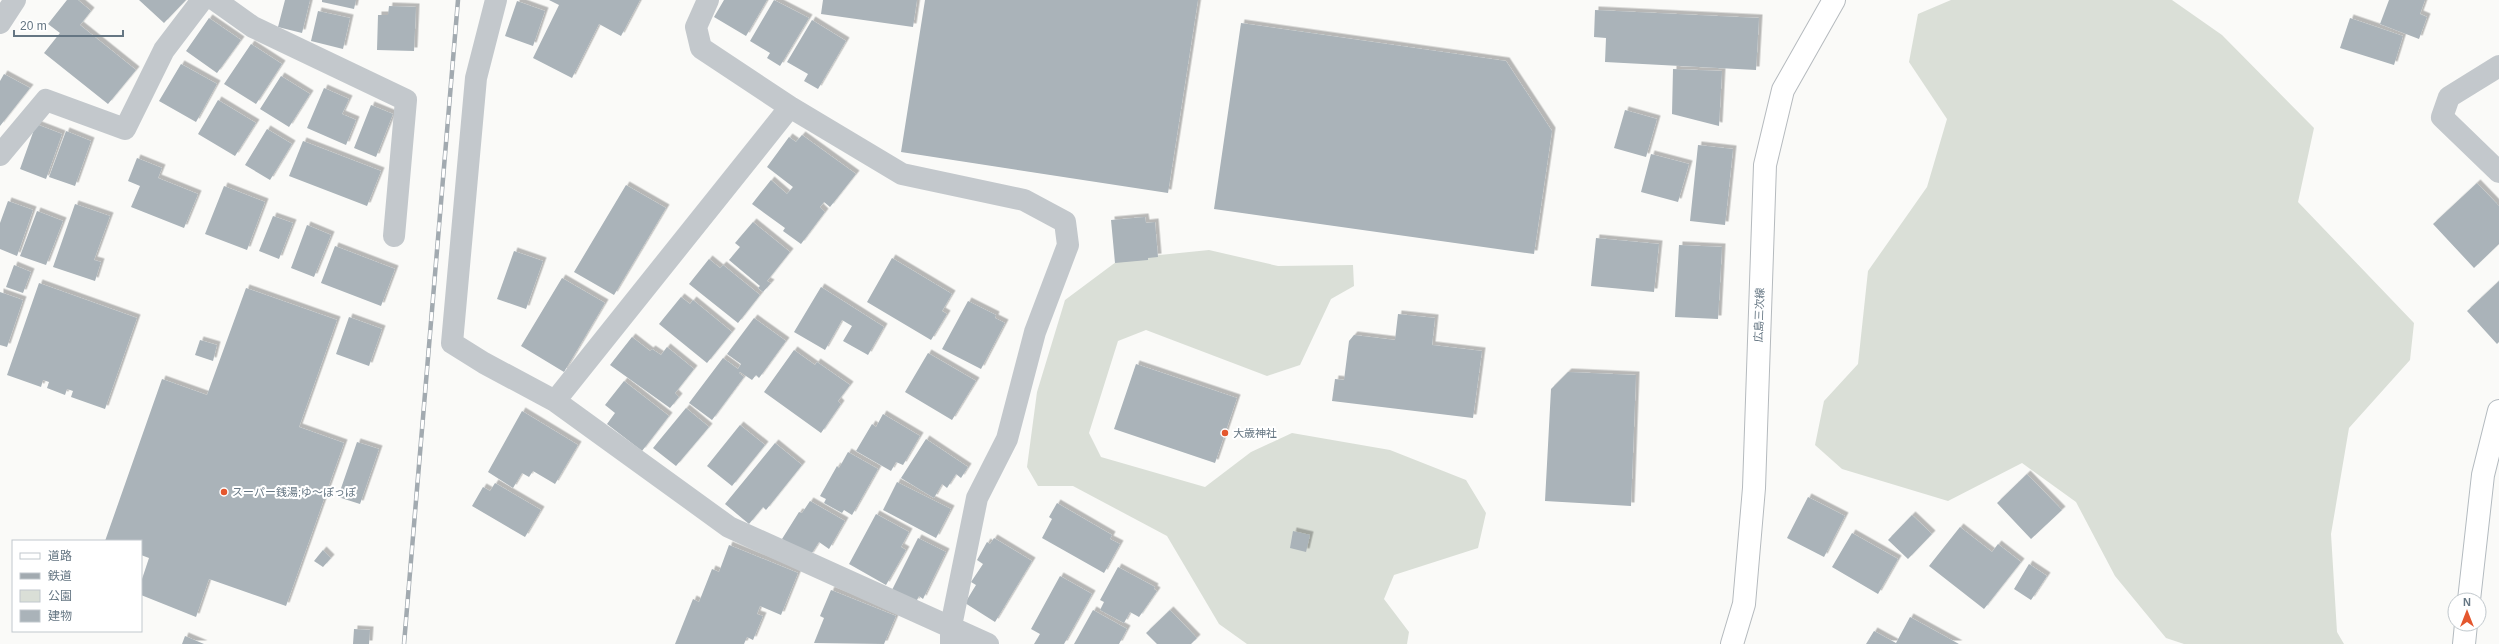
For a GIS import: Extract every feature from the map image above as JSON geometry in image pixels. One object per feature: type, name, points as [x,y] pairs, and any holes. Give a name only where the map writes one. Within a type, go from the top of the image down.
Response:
[{"type":"main road","name":"広島三次線","points":[[1732,644],[1744,604],[1754,488],[1765,165],[1783,90],[1834,0]]},
{"type":"main road","points":[[2470,592],[2483,475],[2499,411]]},
{"type":"main road","points":[[2464,644],[2465,632]]},
{"type":"street","points":[[0,23],[14,0]]},
{"type":"street","points":[[0,155],[46,100],[126,129],[164,50],[202,0]]},
{"type":"street","points":[[215,0],[253,27],[406,100],[394,236]]},
{"type":"street","points":[[496,0],[476,78],[452,343],[555,401],[729,527],[951,635],[988,644]]},
{"type":"street","points":[[708,0],[696,27],[701,48],[790,107],[902,174],[1024,200],[1065,222],[1068,245],[1035,332],[1007,439],[977,498],[951,635]]},
{"type":"street","points":[[2499,66],[2449,97],[2442,117],[2499,172]]},
{"type":"street","points":[[555,401],[790,107]]},
{"type":"green space","points":[[1951,0],[2172,0],[2222,35],[2314,128],[2298,202],[2414,323],[2410,360],[2349,428],[2331,534],[2337,632],[2344,644],[2184,644],[2166,638],[2115,576],[2076,502],[2022,463],[1948,501],[1842,469],[1815,445],[1824,401],[1858,364],[1868,271],[1927,187],[1947,119],[1909,62],[1918,14]]},
{"type":"green space","points":[[1209,250],[1278,266],[1353,265],[1354,286],[1331,299],[1300,365],[1267,376],[1146,330],[1118,341],[1089,433],[1101,457],[1205,487],[1251,452],[1292,433],[1390,450],[1466,480],[1486,513],[1478,548],[1394,575],[1384,599],[1409,632],[1407,644],[1247,644],[1219,624],[1167,536],[1073,486],[1038,486],[1027,467],[1037,392],[1065,300],[1120,259]]},
{"type":"building","points":[[67,0],[78,0],[91,11],[80,25],[136,70],[108,104],[44,53],[60,33],[48,24]]},
{"type":"building","points":[[139,0],[186,0],[164,23]]},
{"type":"building","points":[[285,0],[310,0],[302,33],[278,27]]},
{"type":"building","points":[[322,0],[356,0],[354,9],[322,2]]},
{"type":"building","points":[[549,0],[640,0],[621,36],[599,24],[572,78],[533,58],[559,5]]},
{"type":"building","points":[[724,0],[767,0],[746,36],[714,17]]},
{"type":"building","points":[[774,0],[809,18],[780,66],[767,58],[770,53],[750,41]]},
{"type":"building","points":[[823,0],[917,0],[913,27],[821,14]]},
{"type":"building","points":[[925,0],[1198,0],[1168,193],[901,152]]},
{"type":"building","points":[[2389,0],[2425,0],[2420,14],[2427,17],[2419,39],[2380,24]]},
{"type":"building","points":[[517,1],[545,11],[533,46],[505,36]]},
{"type":"building","points":[[389,6],[416,7],[414,51],[377,50],[378,15],[388,15]]},
{"type":"building","points":[[1595,10],[1759,18],[1756,70],[1605,62],[1606,38],[1594,37]]},
{"type":"building","points":[[318,11],[350,18],[343,49],[311,41]]},
{"type":"building","points":[[209,18],[241,40],[217,73],[186,51]]},
{"type":"building","points":[[2350,18],[2403,36],[2394,65],[2340,48]]},
{"type":"building","points":[[812,20],[846,41],[818,89],[804,81],[808,74],[787,62]]},
{"type":"building","points":[[1241,23],[1506,61],[1552,131],[1534,254],[1214,209]]},
{"type":"building","points":[[251,44],[282,64],[256,104],[224,84]]},
{"type":"building","points":[[181,64],[217,84],[196,122],[159,101]]},
{"type":"building","points":[[1673,69],[1722,71],[1719,126],[1672,114]]},
{"type":"building","points":[[4,74],[30,88],[0,126],[0,81]]},
{"type":"building","points":[[281,76],[310,94],[289,127],[260,109]]},
{"type":"building","points":[[324,88],[349,99],[342,114],[356,120],[346,145],[307,128]]},
{"type":"building","points":[[218,100],[256,123],[235,156],[198,134]]},
{"type":"building","points":[[371,105],[393,114],[376,157],[354,148]]},
{"type":"building","points":[[1625,110],[1657,119],[1646,157],[1614,148]]},
{"type":"building","points":[[36,124],[62,134],[46,179],[20,169]]},
{"type":"building","points":[[267,129],[292,144],[270,180],[245,165]]},
{"type":"building","points":[[66,131],[91,141],[75,186],[49,177]]},
{"type":"building","points":[[802,135],[856,174],[830,207],[824,202],[820,207],[825,212],[801,244],[783,231],[785,228],[752,204],[771,180],[787,194],[793,187],[767,167],[789,137],[796,142]]},
{"type":"building","points":[[303,141],[381,171],[367,206],[289,176]]},
{"type":"building","points":[[1698,145],[1733,149],[1725,225],[1690,221]]},
{"type":"building","points":[[1651,154],[1689,164],[1678,202],[1641,192]]},
{"type":"building","points":[[137,158],[162,168],[158,178],[198,194],[184,228],[131,207],[140,186],[128,181]]},
{"type":"building","points":[[2477,183],[2499,206],[2499,244],[2474,268],[2433,224]]},
{"type":"building","points":[[626,185],[666,208],[614,295],[574,272]]},
{"type":"building","points":[[224,186],[265,202],[247,250],[205,234]]},
{"type":"building","points":[[8,201],[33,210],[17,256],[0,249],[0,223]]},
{"type":"building","points":[[75,204],[110,216],[94,260],[101,262],[95,281],[53,267]]},
{"type":"building","points":[[37,211],[63,221],[46,265],[20,256]]},
{"type":"building","points":[[273,216],[293,223],[279,259],[259,251]]},
{"type":"building","points":[[1145,217],[1146,223],[1155,222],[1158,257],[1148,258],[1148,260],[1115,263],[1111,220]]},
{"type":"building","points":[[753,222],[790,252],[767,281],[771,283],[763,292],[758,288],[760,286],[729,260],[740,247],[735,243]]},
{"type":"building","points":[[307,225],[331,235],[314,277],[291,268]]},
{"type":"building","points":[[1596,238],[1659,244],[1654,292],[1591,286]]},
{"type":"building","points":[[1679,245],[1722,247],[1718,319],[1675,317]]},
{"type":"building","points":[[335,246],[395,269],[381,306],[321,283]]},
{"type":"building","points":[[514,251],[543,261],[526,309],[497,299]]},
{"type":"building","points":[[892,258],[952,294],[942,311],[947,314],[931,340],[867,302]]},
{"type":"building","points":[[709,259],[720,268],[723,265],[760,295],[738,323],[689,284]]},
{"type":"building","points":[[14,265],[31,272],[23,293],[6,287]]},
{"type":"building","points":[[562,278],[605,303],[564,372],[521,346]]},
{"type":"building","points":[[2499,281],[2499,342],[2497,344],[2467,311]]},
{"type":"building","points":[[39,283],[137,318],[105,409],[71,397],[73,391],[67,389],[65,395],[47,388],[49,382],[43,380],[41,387],[7,375]]},
{"type":"building","points":[[821,287],[884,327],[868,355],[843,341],[852,326],[842,320],[825,350],[794,332]]},
{"type":"building","name":"スーパー銭湯;ゆ～ぽっぽ","points":[[246,288],[337,320],[299,427],[344,443],[286,606],[209,579],[196,617],[142,595],[142,579],[149,558],[142,555],[142,540],[105,540],[162,379],[207,395]]},
{"type":"building","points":[[0,292],[23,300],[7,347],[0,345]]},
{"type":"building","points":[[681,297],[690,304],[693,300],[732,332],[707,363],[659,324]]},
{"type":"building","points":[[968,301],[996,315],[995,318],[1005,323],[981,369],[942,349]]},
{"type":"building","points":[[1398,314],[1435,318],[1432,345],[1482,351],[1473,418],[1332,401],[1335,379],[1344,380],[1349,341],[1354,335],[1395,340]]},
{"type":"building","points":[[349,317],[382,329],[369,366],[336,354]]},
{"type":"building","points":[[754,318],[786,341],[759,378],[756,375],[752,380],[740,372],[739,373],[744,377],[712,420],[689,403],[723,358],[738,369],[741,364],[727,354]]},
{"type":"building","points":[[632,337],[650,351],[652,349],[661,355],[667,347],[694,369],[675,393],[679,397],[670,408],[610,365]]},
{"type":"building","points":[[200,340],[217,345],[213,361],[195,355]]},
{"type":"building","points":[[794,350],[815,365],[817,362],[850,385],[838,401],[841,404],[821,433],[764,392]]},
{"type":"building","points":[[928,353],[976,381],[952,420],[905,392]]},
{"type":"building","points":[[1136,364],[1237,398],[1215,463],[1114,429]]},
{"type":"building","points":[[1568,372],[1636,375],[1631,506],[1545,501],[1551,389]]},
{"type":"building","points":[[624,381],[669,416],[642,451],[607,424],[615,413],[605,405]]},
{"type":"building","points":[[686,408],[709,427],[676,466],[653,448]]},
{"type":"building","points":[[522,411],[578,445],[555,484],[533,471],[529,477],[522,473],[513,488],[488,472]]},
{"type":"building","points":[[883,414],[920,436],[903,465],[896,462],[891,471],[856,451],[872,424],[876,427]]},
{"type":"building","points":[[740,425],[765,445],[732,486],[707,466]]},
{"type":"building","points":[[926,439],[968,467],[961,478],[956,474],[947,488],[942,484],[934,498],[901,478]]},
{"type":"building","points":[[357,442],[379,449],[360,504],[338,497]]},
{"type":"building","points":[[775,443],[802,465],[766,510],[763,507],[749,524],[725,504]]},
{"type":"building","points":[[848,452],[878,469],[852,515],[844,510],[842,513],[824,503],[826,499],[820,496],[837,466],[839,468]]},
{"type":"building","points":[[2027,474],[2062,510],[2031,539],[1997,503]]},
{"type":"building","points":[[897,482],[951,509],[936,538],[883,510]]},
{"type":"building","points":[[495,483],[541,510],[525,537],[472,506],[483,487],[490,491]]},
{"type":"building","points":[[1808,497],[1845,516],[1824,557],[1787,538]]},
{"type":"building","points":[[810,501],[845,521],[829,549],[819,542],[810,556],[782,539],[799,512],[802,513]]},
{"type":"building","points":[[1057,503],[1112,535],[1110,539],[1120,544],[1104,573],[1042,538],[1052,519],[1049,517]]},
{"type":"building","points":[[876,514],[909,532],[901,547],[906,550],[886,585],[849,564]]},
{"type":"building","points":[[1912,515],[1932,534],[1908,559],[1888,540]]},
{"type":"building","points":[[1960,527],[1992,552],[1998,544],[2021,562],[1984,609],[1929,566]]},
{"type":"building","points":[[1293,531],[1310,535],[1306,552],[1290,548]]},
{"type":"building","points":[[1852,533],[1898,559],[1878,594],[1832,567]]},
{"type":"building","points":[[918,538],[946,552],[923,599],[919,596],[916,602],[892,590]]},
{"type":"building","points":[[994,538],[1032,561],[995,622],[965,603],[976,585],[971,582],[983,564],[977,560],[987,542],[990,544]]},
{"type":"building","points":[[729,545],[798,573],[781,615],[760,606],[757,614],[763,616],[753,640],[747,637],[744,644],[675,644],[693,599],[699,602],[712,569],[719,572]]},
{"type":"building","points":[[323,550],[331,558],[323,567],[314,561]]},
{"type":"building","points":[[2029,564],[2047,576],[2031,600],[2014,589]]},
{"type":"building","points":[[1118,567],[1155,587],[1154,589],[1157,591],[1139,617],[1130,612],[1124,623],[1100,610],[1104,602],[1100,600]]},
{"type":"building","points":[[1060,576],[1092,594],[1064,644],[1034,644],[1040,634],[1031,629]]},
{"type":"building","points":[[831,590],[896,616],[884,644],[814,643],[824,618],[820,616]]},
{"type":"building","points":[[1093,610],[1127,629],[1119,644],[1074,644]]},
{"type":"building","points":[[1170,610],[1197,638],[1191,644],[1157,644],[1146,633]]},
{"type":"building","points":[[1910,617],[1959,644],[1866,644],[1874,631],[1896,643]]},
{"type":"building","points":[[354,629],[370,630],[369,644],[353,644]]},
{"type":"building","points":[[185,636],[204,644],[182,644]]},
{"type":"railway","points":[[404,644],[458,0]]},
{"type":"place","name":"大歳神社","points":[[1225,433]]},
{"type":"place","name":"スーパー銭湯;ゆ～ぽっぽ","points":[[224,492]]}]
